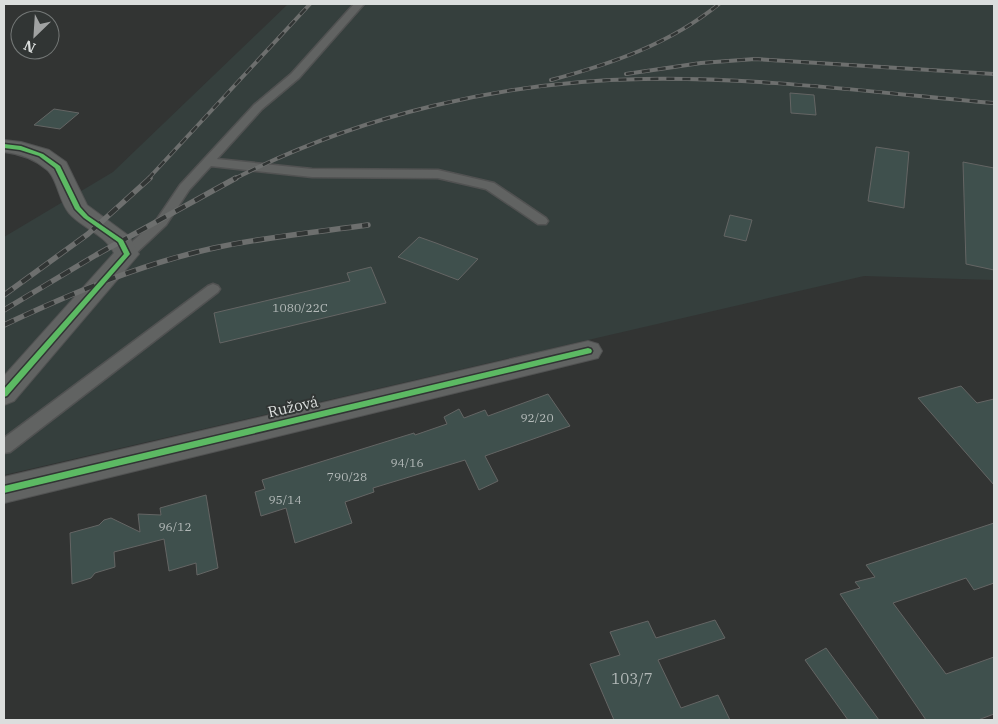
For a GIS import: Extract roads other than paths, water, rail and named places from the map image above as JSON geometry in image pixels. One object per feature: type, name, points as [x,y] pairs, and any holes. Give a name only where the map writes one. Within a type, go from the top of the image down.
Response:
[{"type":"street","points":[[4,146],[21,148],[41,155],[58,167],[77,208],[86,217],[121,241],[127,254],[4,394]]},
{"type":"street","name":"Ružová","points":[[4,490],[588,350]]},
{"type":"lane","points":[[127,254],[162,222],[184,188],[258,107],[294,76],[320,49],[358,4]]},
{"type":"lane","points":[[209,162],[312,173],[438,174],[490,186],[542,221]]},
{"type":"lane","points":[[4,447],[213,289]]},
{"type":"railway","points":[[148,179],[310,4]]},
{"type":"railway","points":[[551,80],[596,67],[639,51],[681,31],[719,4]]},
{"type":"railway","points":[[626,74],[701,63],[755,59],[994,74]]},
{"type":"railway","points":[[235,178],[282,156],[382,120],[433,106],[538,86],[644,79],[731,80],[819,86],[994,103]]},
{"type":"railway","points":[[4,295],[88,234],[150,178]]},
{"type":"railway","points":[[4,310],[96,255],[235,178]]},
{"type":"railway","points":[[4,325],[107,280],[160,262],[214,248],[252,241],[368,225]]}]
